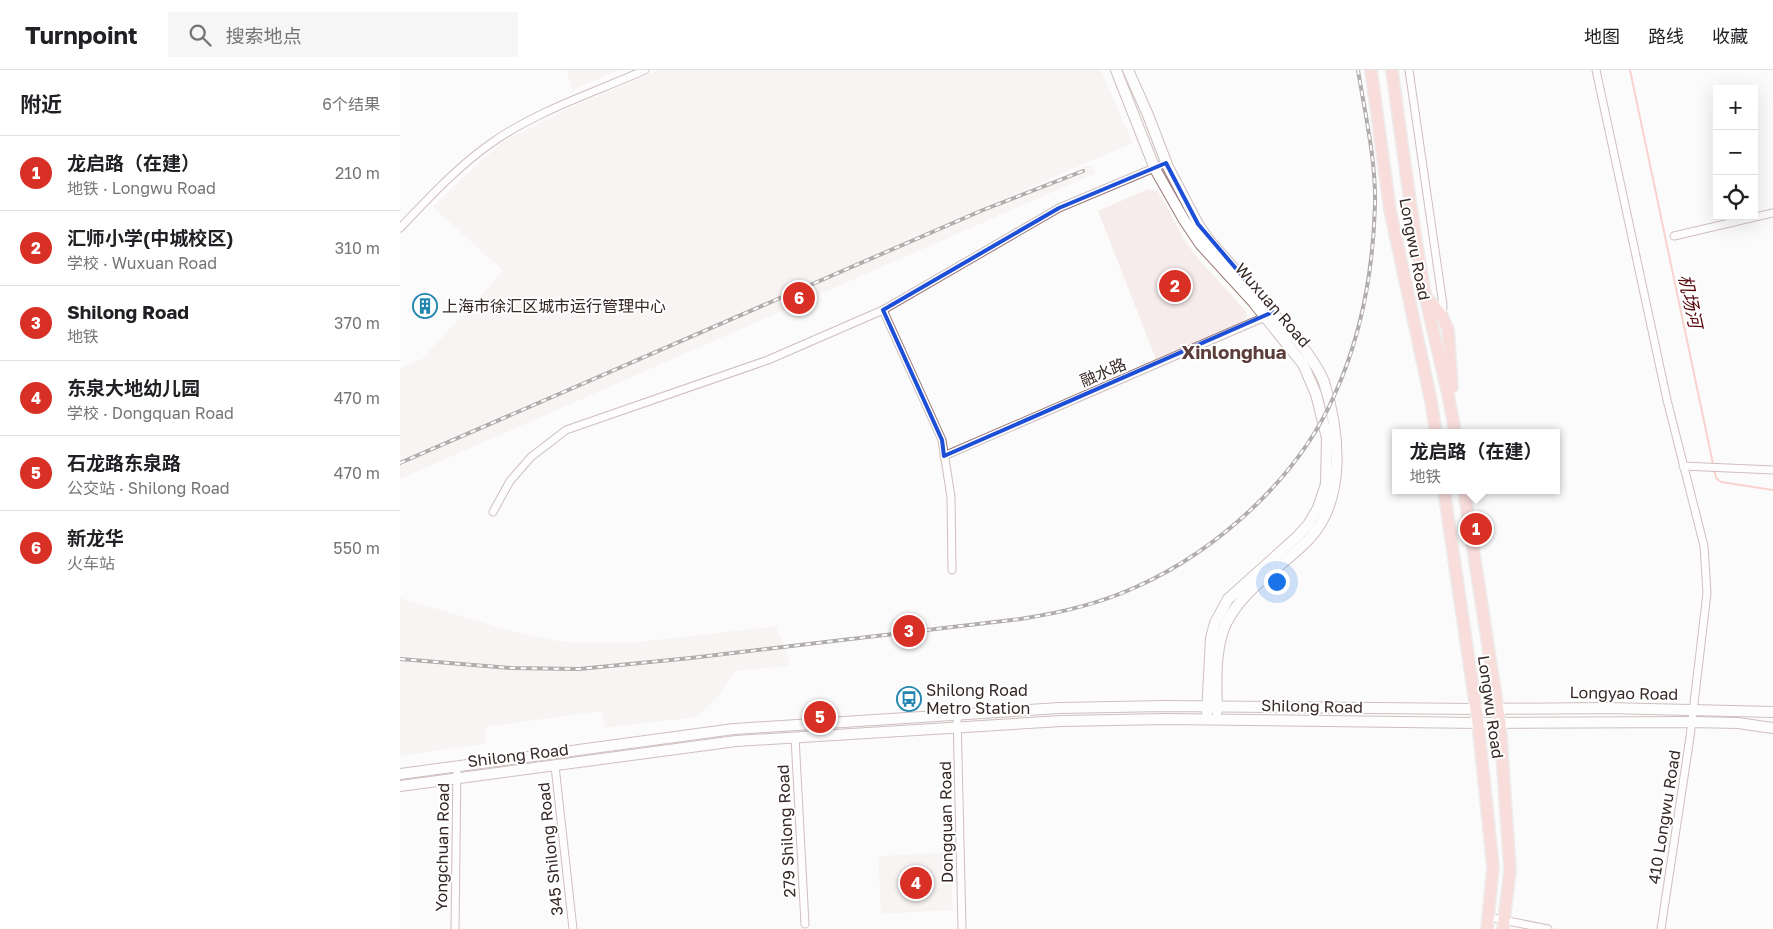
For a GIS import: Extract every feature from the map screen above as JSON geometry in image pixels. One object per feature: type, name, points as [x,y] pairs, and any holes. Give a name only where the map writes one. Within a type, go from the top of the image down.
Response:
[{"type":"main road","name":"Wuxuan Road","points":[[1116,70],[1155,169],[1184,220],[1200,244],[1269,315]]},
{"type":"main road","points":[[1128,70],[1166,163],[1198,224],[1269,315],[1306,352],[1314,363],[1323,381],[1336,430],[1337,460],[1330,502],[1322,521],[1310,538],[1242,598],[1228,619],[1219,649],[1212,720]]},
{"type":"main road","name":"Longwu Road","points":[[1371,70],[1390,210],[1435,429]]},
{"type":"main road","name":"Longwu Road","points":[[1392,70],[1410,206],[1426,295],[1454,429]]},
{"type":"main road","points":[[1426,295],[1442,316],[1448,330],[1453,418]]},
{"type":"main road","name":"Longwu Road","points":[[1445,494],[1478,723],[1493,867],[1486,929]]},
{"type":"main road","name":"Longwu Road","points":[[1465,494],[1500,723],[1510,870],[1504,924]]},
{"type":"main road","name":"Shilong Road","points":[[400,774],[734,729],[957,714],[1086,708],[1475,709]]},
{"type":"main road","name":"Longyao Road","points":[[1475,709],[1607,708],[1773,712]]},
{"type":"main road","name":"Shilong Road","points":[[400,786],[736,741],[1062,721],[1212,720],[1478,723]]},
{"type":"main road","name":"Longyao Road","points":[[1478,723],[1692,722],[1738,723],[1773,728]]},
{"type":"street","points":[[400,228],[469,160],[512,130],[645,70]]},
{"type":"street","points":[[1409,70],[1443,305],[1442,316]]},
{"type":"street","name":"410 Longwu Road","points":[[1596,70],[1667,400],[1704,546],[1707,593],[1694,709],[1661,929]]},
{"type":"street","points":[[493,512],[510,481],[531,457],[566,430],[768,360],[883,310],[1059,208],[1166,163]]},
{"type":"street","points":[[1674,236],[1773,213]]},
{"type":"street","points":[[883,310],[942,440],[951,496],[952,570]]},
{"type":"street","name":"融水路","points":[[944,456],[1269,315]]},
{"type":"street","points":[[1683,466],[1773,470]]},
{"type":"street","name":"Dongquan Road","points":[[957,714],[962,929]]},
{"type":"street","name":"279 Shilong Road","points":[[795,737],[805,924]]},
{"type":"street","name":"Yongchuan Road","points":[[454,929],[457,766]]},
{"type":"street","name":"345 Shilong Road","points":[[555,766],[572,929]]},
{"type":"street","points":[[1488,917],[1504,924],[1548,929]]},
{"type":"highlighted area","points":[[1166,163],[1198,224],[1273,312],[944,456],[942,440],[883,310],[1059,208]]},
{"type":"shaded area","points":[[566,70],[619,70],[573,90]]},
{"type":"shaded area","points":[[659,70],[1101,70],[1133,143],[400,460],[400,368],[422,359],[503,271],[433,207],[503,142],[569,108]]},
{"type":"shaded area","points":[[1091,164],[1096,173],[400,479],[400,462]]},
{"type":"shaded area","points":[[1148,189],[1158,192],[1185,241],[1200,261],[1246,311],[1247,317],[1240,323],[1156,359],[1098,211]]},
{"type":"shaded area","points":[[400,598],[512,631],[557,641],[579,643],[638,642],[777,626],[786,648],[790,666],[735,671],[717,698],[697,717],[604,728],[602,711],[485,727],[486,744],[400,756]]},
{"type":"shaded area","points":[[951,852],[953,910],[881,914],[878,856]]},
{"type":"waterway","name":"机场河","points":[[1630,70],[1716,478],[1721,482],[1773,490]]},
{"type":"railway","points":[[400,659],[511,668],[579,669],[691,658],[1020,619],[1065,611],[1108,598],[1136,587],[1196,554],[1252,509],[1277,483],[1299,455],[1318,426],[1334,396],[1352,350],[1369,279],[1375,205],[1372,154],[1358,70]]},
{"type":"railway","points":[[400,463],[983,210],[1083,171]]},
{"type":"place","name":"汇师小学(中城校区)","points":[[1175,286]]},
{"type":"place","name":"新龙华","points":[[799,298]]},
{"type":"place","name":"上海市徐汇区城市运行管理中心","points":[[425,306]]},
{"type":"place","name":"龙启路（在建）","points":[[1476,529]]},
{"type":"place","name":"Shilong Road","points":[[909,631]]},
{"type":"place","name":"Shilong Road Metro Station","points":[[909,699]]},
{"type":"place","name":"石龙路东泉路","points":[[820,717]]},
{"type":"place","name":"东泉大地幼儿园","points":[[916,883]]},
{"type":"district","name":"Xinlonghua","points":[[1234,351]]}]
